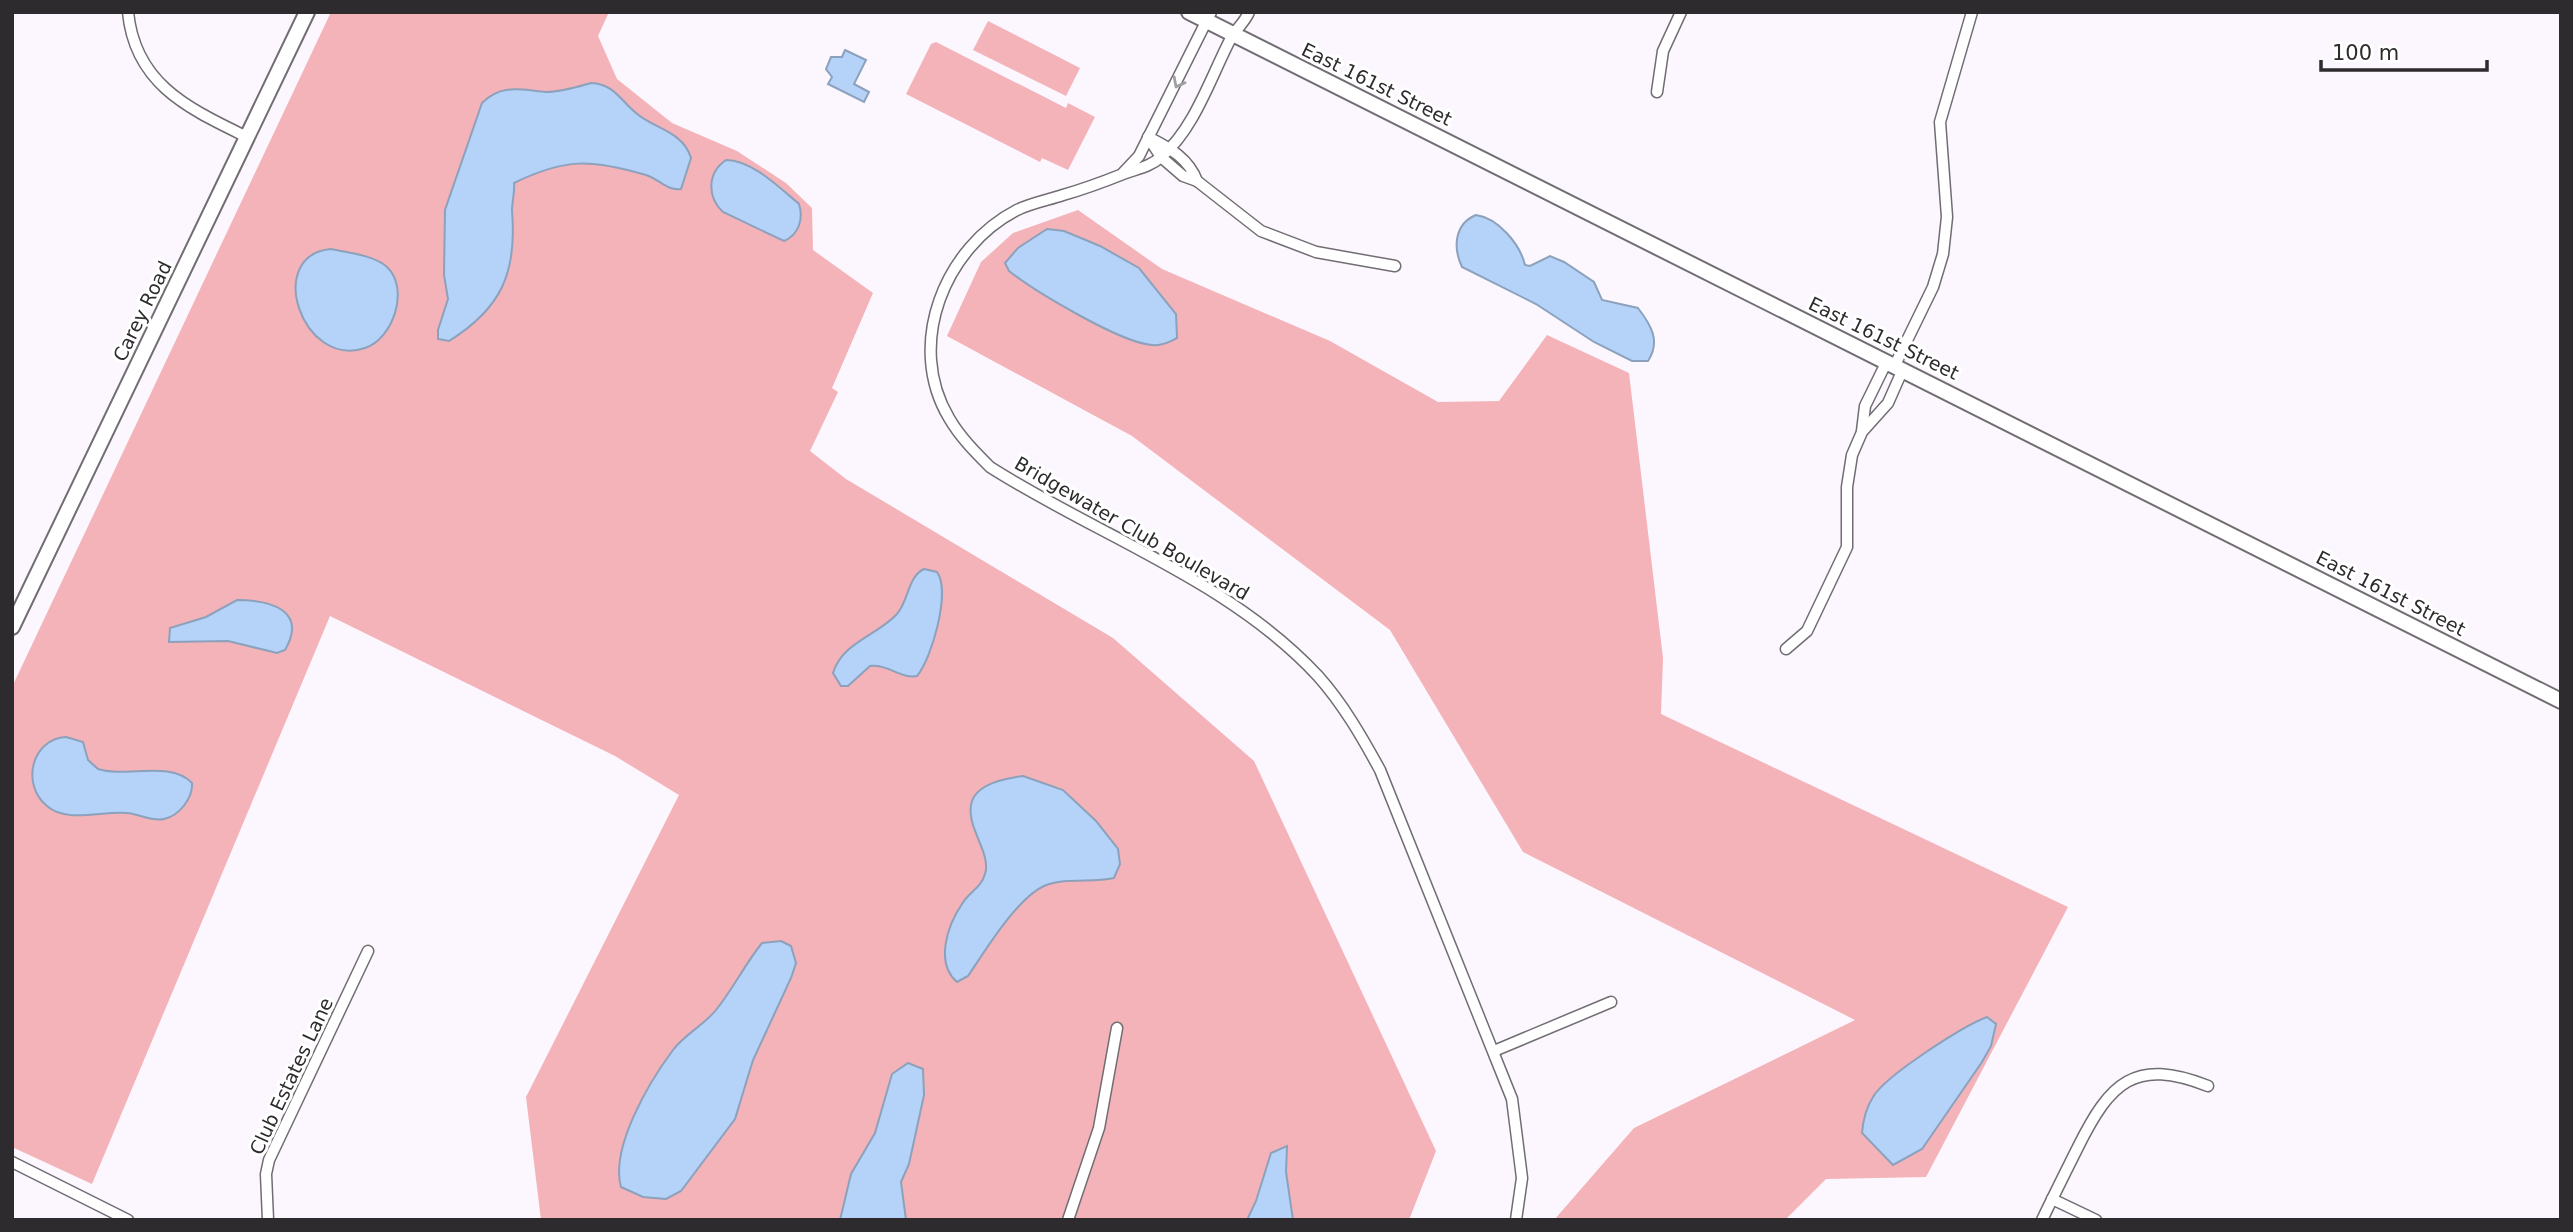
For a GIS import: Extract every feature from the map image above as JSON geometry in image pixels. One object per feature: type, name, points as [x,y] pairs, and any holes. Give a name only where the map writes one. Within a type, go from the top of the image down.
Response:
[{"type":"street","points":[[128,12],[142,59],[166,91],[190,109],[247,137]]},
{"type":"street","name":"Carey Road","points":[[12,627],[307,12]]},
{"type":"street","name":"East 161st Street","points":[[1189,12],[1209,17],[1233,34],[2561,701]]},
{"type":"street","name":"Bridgewater Club Boulevard","points":[[1250,12],[1233,34],[1192,114],[1161,157],[1144,168],[1105,183],[1019,208],[975,240],[957,262],[944,286],[933,322],[931,352],[937,389],[948,417],[967,444],[990,467],[1216,594],[1260,624],[1318,676],[1356,727],[1380,770],[1513,1099],[1522,1178],[1516,1220]]},
{"type":"street","points":[[1657,92],[1663,51],[1681,12]]},
{"type":"street","points":[[1786,649],[1807,631],[1847,547],[1848,475],[1852,455],[1862,432],[1865,407],[1895,365],[1933,287],[1944,254],[1947,217],[1940,122],[1972,12]]},
{"type":"street","points":[[1123,174],[1139,156],[1209,17]]},
{"type":"street","points":[[1149,137],[1169,147],[1192,167],[1196,181]]},
{"type":"street","points":[[1149,137],[1161,157],[1183,176],[1196,181],[1238,216],[1275,238],[1316,252],[1395,266]]},
{"type":"street","points":[[1862,432],[1888,403],[1895,365]]},
{"type":"street","name":"Club Estates Lane","points":[[268,1220],[266,1174],[269,1160],[368,951]]},
{"type":"street","points":[[1494,1051],[1611,1003]]},
{"type":"street","points":[[1068,1220],[1099,1128],[1117,1028]]},
{"type":"street","points":[[2042,1220],[2096,1112],[2111,1092],[2148,1074],[2183,1077],[2208,1086]]},
{"type":"street","points":[[12,1162],[128,1220]]},
{"type":"street","points":[[2052,1199],[2096,1220]]},
{"type":"shaded area","points":[[331,12],[609,12],[598,36],[617,79],[672,123],[737,151],[786,183],[812,208],[813,250],[873,293],[832,388],[838,392],[810,451],[846,479],[1113,638],[1254,761],[1436,1151],[1409,1220],[541,1220],[526,1097],[679,795],[615,756],[330,616],[92,1184],[12,1147],[12,687]]},
{"type":"shaded area","points":[[988,21],[1080,68],[1066,96],[973,50]]},
{"type":"shaded area","points":[[936,42],[1066,108],[1068,103],[1095,117],[1068,170],[1042,158],[1040,162],[906,94],[931,44]]},
{"type":"shaded area","points":[[1078,210],[1162,269],[1330,341],[1438,402],[1499,401],[1547,335],[1629,373],[1663,658],[1661,714],[2068,907],[1926,1177],[1826,1179],[1785,1220],[1554,1220],[1634,1128],[1855,1020],[1523,852],[1390,630],[1132,436],[947,336],[981,262],[1013,233]]},
{"type":"water","points":[[845,50],[866,60],[854,84],[869,92],[864,102],[828,84],[832,77],[826,69],[831,57],[842,57]]},
{"type":"water","points":[[591,83],[605,86],[643,118],[682,142],[691,158],[681,189],[671,188],[646,175],[594,164],[564,165],[514,183],[512,252],[502,286],[494,301],[467,328],[449,341],[438,339],[438,330],[448,299],[444,275],[445,210],[482,103],[505,90],[552,92]]},
{"type":"water","points":[[726,160],[736,161],[756,170],[799,204],[800,221],[793,235],[784,241],[723,212],[714,199],[711,185],[715,172]]},
{"type":"water","points":[[1476,215],[1492,221],[1507,233],[1525,265],[1530,266],[1550,256],[1594,282],[1602,300],[1638,308],[1653,333],[1654,347],[1648,361],[1632,361],[1594,342],[1536,304],[1462,267],[1457,252],[1457,237],[1463,224]]},
{"type":"water","points":[[1047,229],[1064,231],[1100,246],[1139,268],[1176,314],[1177,338],[1152,345],[1120,335],[1057,303],[1009,271],[1005,263],[1018,248]]},
{"type":"water","points":[[331,249],[382,263],[394,276],[398,300],[395,312],[383,335],[365,348],[343,350],[324,342],[309,327],[299,309],[296,288],[299,270],[311,256]]},
{"type":"water","points":[[924,569],[937,572],[942,594],[934,640],[917,676],[870,666],[848,686],[841,686],[833,673],[837,663],[852,647],[896,615],[914,578]]},
{"type":"water","points":[[237,600],[273,605],[289,617],[292,625],[291,636],[285,650],[277,653],[228,641],[169,642],[170,628],[206,617]]},
{"type":"water","points":[[66,737],[83,742],[88,760],[98,769],[121,772],[160,771],[183,776],[192,783],[188,800],[175,814],[160,820],[127,813],[75,815],[55,811],[39,797],[32,775],[38,754],[45,746]]},
{"type":"water","points":[[1023,776],[1063,790],[1096,821],[1118,849],[1120,864],[1114,878],[1052,883],[1034,892],[1002,926],[968,976],[957,982],[946,965],[948,933],[962,904],[983,879],[986,866],[972,820],[972,801],[980,790],[987,786]]},
{"type":"water","points":[[781,941],[791,946],[796,963],[753,1060],[735,1119],[681,1191],[666,1199],[643,1197],[621,1187],[619,1171],[626,1135],[643,1097],[663,1063],[678,1044],[716,1010],[762,943]]},
{"type":"water","points":[[1987,1017],[1996,1024],[1991,1046],[1982,1062],[1922,1149],[1893,1165],[1862,1133],[1865,1115],[1873,1097],[1892,1077],[1926,1052]]},
{"type":"water","points":[[908,1063],[923,1069],[924,1095],[909,1164],[901,1182],[906,1220],[840,1220],[851,1174],[875,1133],[892,1074]]},
{"type":"water","points":[[1287,1146],[1286,1172],[1293,1220],[1247,1220],[1271,1153]]}]
